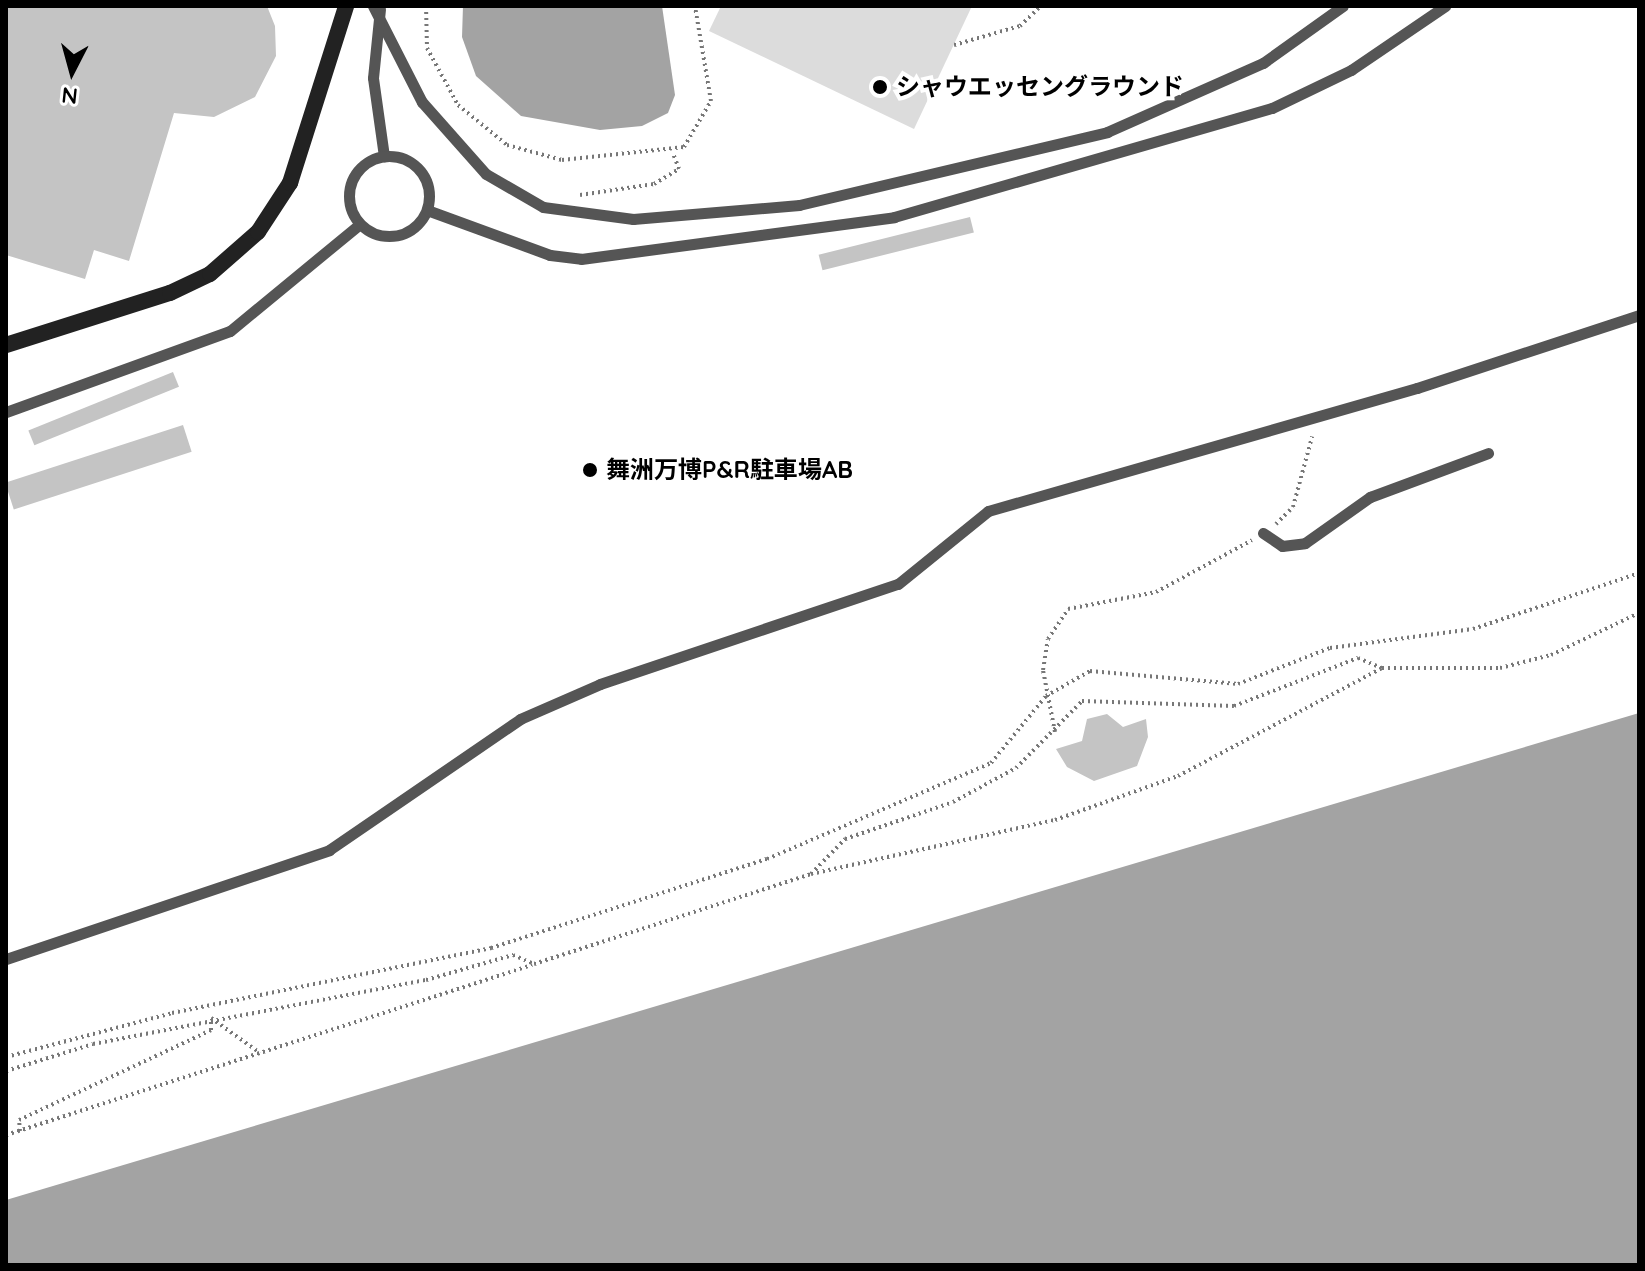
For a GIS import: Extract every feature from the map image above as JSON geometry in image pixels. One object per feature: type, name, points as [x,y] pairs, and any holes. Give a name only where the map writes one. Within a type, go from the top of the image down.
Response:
[{"type":"street","points":[[6,345],[170,293],[238,253],[290,183],[346,6]]},
{"type":"lane","points":[[376,8],[422,102],[486,174],[543,207],[633,219],[799,205],[1107,132],[1263,63],[1343,6]]},
{"type":"lane","points":[[427,210],[550,255],[581,259],[894,217],[1272,108],[1351,70],[1445,6]]},
{"type":"lane","points":[[376,8],[373,78],[384,156]]},
{"type":"lane","points":[[384,156],[417,166],[429,186],[427,210],[398,235],[360,224],[349,201],[354,177],[384,156]]},
{"type":"lane","points":[[6,412],[230,331],[360,224]]},
{"type":"lane","points":[[6,959],[329,850],[520,719],[600,684],[898,584],[988,511],[1405,392],[1639,315]]},
{"type":"lane","points":[[1263,533],[1282,546],[1305,543],[1370,497],[1488,453]]},
{"type":"path","points":[[426,6],[427,48],[441,79],[458,105],[507,145],[562,160],[670,152],[679,154],[679,169],[654,184],[572,195]]},
{"type":"path","points":[[670,152],[704,122],[711,101],[695,6]]},
{"type":"path","points":[[954,45],[1020,26],[1041,6]]},
{"type":"path","points":[[1055,732],[1046,696],[1048,639],[1068,609],[1156,592],[1263,533],[1293,507],[1312,437]]},
{"type":"path","points":[[6,1057],[203,1006],[491,948],[767,859],[991,763],[1046,696],[1090,671],[1116,668],[1168,682],[1238,684],[1330,648],[1473,629],[1639,573]]},
{"type":"path","points":[[811,874],[845,839],[953,802],[1016,768],[1055,732],[1082,701],[1234,706],[1358,658],[1382,668],[1500,668],[1551,655],[1639,613]]},
{"type":"path","points":[[6,1135],[811,874],[1055,820],[1164,781],[1382,668]]},
{"type":"path","points":[[6,1071],[211,1018],[426,980],[513,955],[534,964]]},
{"type":"path","points":[[211,1018],[260,1053]]},
{"type":"path","points":[[20,1131],[19,1120],[211,1030],[211,1018]]},
{"type":"shaded area","points":[[463,6],[662,6],[675,95],[668,113],[642,126],[600,130],[521,116],[476,76],[462,37]]},
{"type":"shaded area","name":"シャウエッセングラウンド","points":[[721,6],[972,6],[914,129],[709,31]]},
{"type":"shaded area","points":[[1639,713],[1639,1265],[6,1265],[6,1200]]},
{"type":"building","points":[[6,6],[267,6],[275,26],[276,56],[255,97],[214,117],[174,113],[129,261],[94,250],[85,279],[6,255]]},
{"type":"building","points":[[970,217],[974,233],[823,270],[819,255]]},
{"type":"building","points":[[173,372],[179,387],[34,445],[28,430]]},
{"type":"building","points":[[183,425],[192,452],[14,509],[6,483]]},
{"type":"building","points":[[1107,714],[1123,727],[1146,719],[1148,737],[1137,766],[1094,781],[1067,767],[1056,749],[1082,741],[1087,719]]},
{"type":"place","name":"シャウエッセングラウンド","points":[[880,87]]},
{"type":"place","name":"舞洲万博P&R駐車場AB","points":[[590,470]]}]
